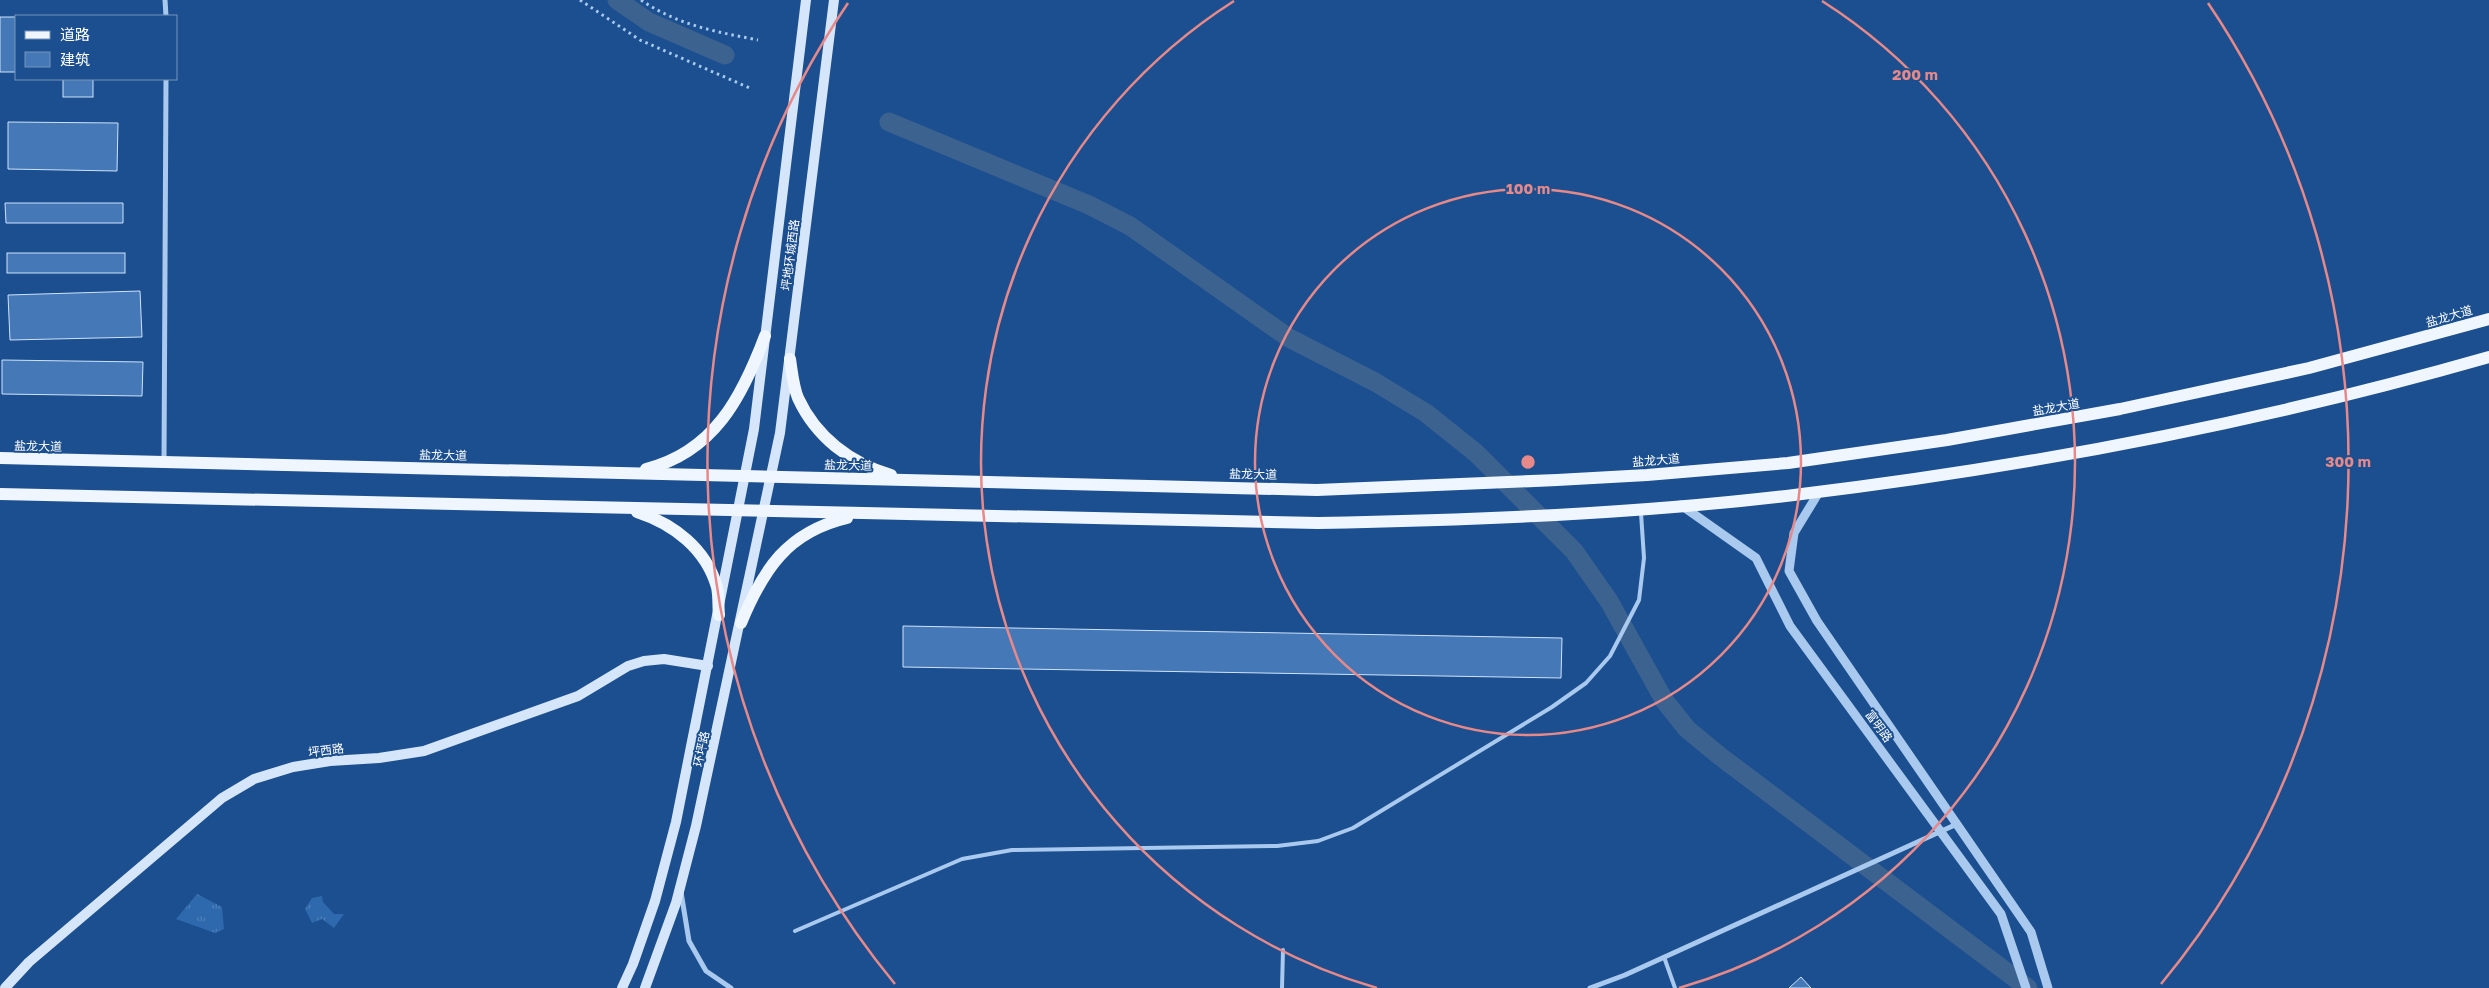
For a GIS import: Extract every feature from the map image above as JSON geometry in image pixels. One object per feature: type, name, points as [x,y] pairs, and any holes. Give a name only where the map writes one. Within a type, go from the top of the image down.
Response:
[{"type":"main road","name":"坪地环城西路","points":[[739,511],[754,429],[806,0]]},
{"type":"main road","name":"坪地环城西路","points":[[765,511],[780,433],[790,360],[834,0]]},
{"type":"main road","name":"盐龙大道","points":[[0,458],[1317,490],[1647,475],[1788,463],[1956,438],[2120,409],[2309,368],[2489,319]]},
{"type":"main road","points":[[631,473],[670,461],[686,453],[710,433],[731,410],[749,379],[765,336]]},
{"type":"main road","points":[[0,494],[1318,523],[1436,521],[1681,505],[1819,492],[1953,474],[2140,440],[2318,401],[2489,357]]},
{"type":"main road","points":[[790,360],[797,396],[810,420],[828,441],[850,458],[878,471],[910,480]]},
{"type":"main road","points":[[623,508],[651,516],[676,530],[697,550],[710,568],[718,589],[719,615]]},
{"type":"main road","name":"环坪路","points":[[622,988],[633,964],[655,901],[671,839],[719,615],[739,511]]},
{"type":"main road","name":"环坪路","points":[[645,988],[680,886],[696,826],[765,511]]},
{"type":"main road","points":[[741,623],[766,571],[784,550],[804,535],[832,521],[864,514]]},
{"type":"main road","name":"坪西路","points":[[5,988],[29,962],[215,805],[254,779],[330,760],[379,758],[424,751],[578,696],[628,666],[644,661],[664,659],[708,666]]},
{"type":"street","points":[[165,0],[166,15]]},
{"type":"street","points":[[164,462],[166,80]]},
{"type":"street","name":"富明路","points":[[1819,492],[1794,533],[1789,571],[1817,621],[2032,932],[2048,988]]},
{"type":"street","name":"富明路","points":[[1681,505],[1756,558],[1790,626],[2001,914],[2026,988]]},
{"type":"street","points":[[1590,988],[1664,957],[1957,824]]},
{"type":"street","points":[[680,886],[689,941],[706,971],[731,988]]},
{"type":"lane","points":[[795,930],[962,859],[1012,850],[1277,846],[1318,842],[1353,828],[1552,707],[1586,683],[1610,656],[1640,600],[1644,558],[1641,508]]},
{"type":"lane","points":[[1282,988],[1283,950]]},
{"type":"lane","points":[[1664,957],[1675,988]]},
{"type":"path","points":[[580,0],[640,40],[752,89]]},
{"type":"path","points":[[641,0],[659,12],[703,29],[758,40]]},
{"type":"green space","points":[[197,894],[222,907],[224,929],[215,933],[176,919]]},
{"type":"green space","points":[[322,896],[323,902],[334,914],[344,914],[334,928],[322,919],[312,923],[305,909],[312,898]]},
{"type":"building","points":[[0,17],[15,17],[15,72],[0,72]]},
{"type":"building","points":[[63,80],[93,80],[93,97],[63,97]]},
{"type":"building","points":[[8,122],[118,123],[117,171],[8,169]]},
{"type":"building","points":[[5,203],[123,203],[123,223],[6,223]]},
{"type":"building","points":[[7,253],[125,253],[125,273],[7,273]]},
{"type":"building","points":[[140,291],[142,337],[10,340],[8,295]]},
{"type":"building","points":[[2,360],[143,362],[142,396],[2,394]]},
{"type":"building","points":[[903,626],[1562,638],[1561,678],[903,667]]},
{"type":"building","points":[[1801,977],[1811,988],[1789,988]]},
{"type":"waterway","points":[[617,0],[649,22],[725,55]]},
{"type":"waterway","points":[[889,122],[1089,205],[1130,226],[1289,338],[1375,382],[1426,413],[1476,453],[1574,551],[1609,601],[1664,700],[1687,729],[1721,757],[2028,988]]}]
